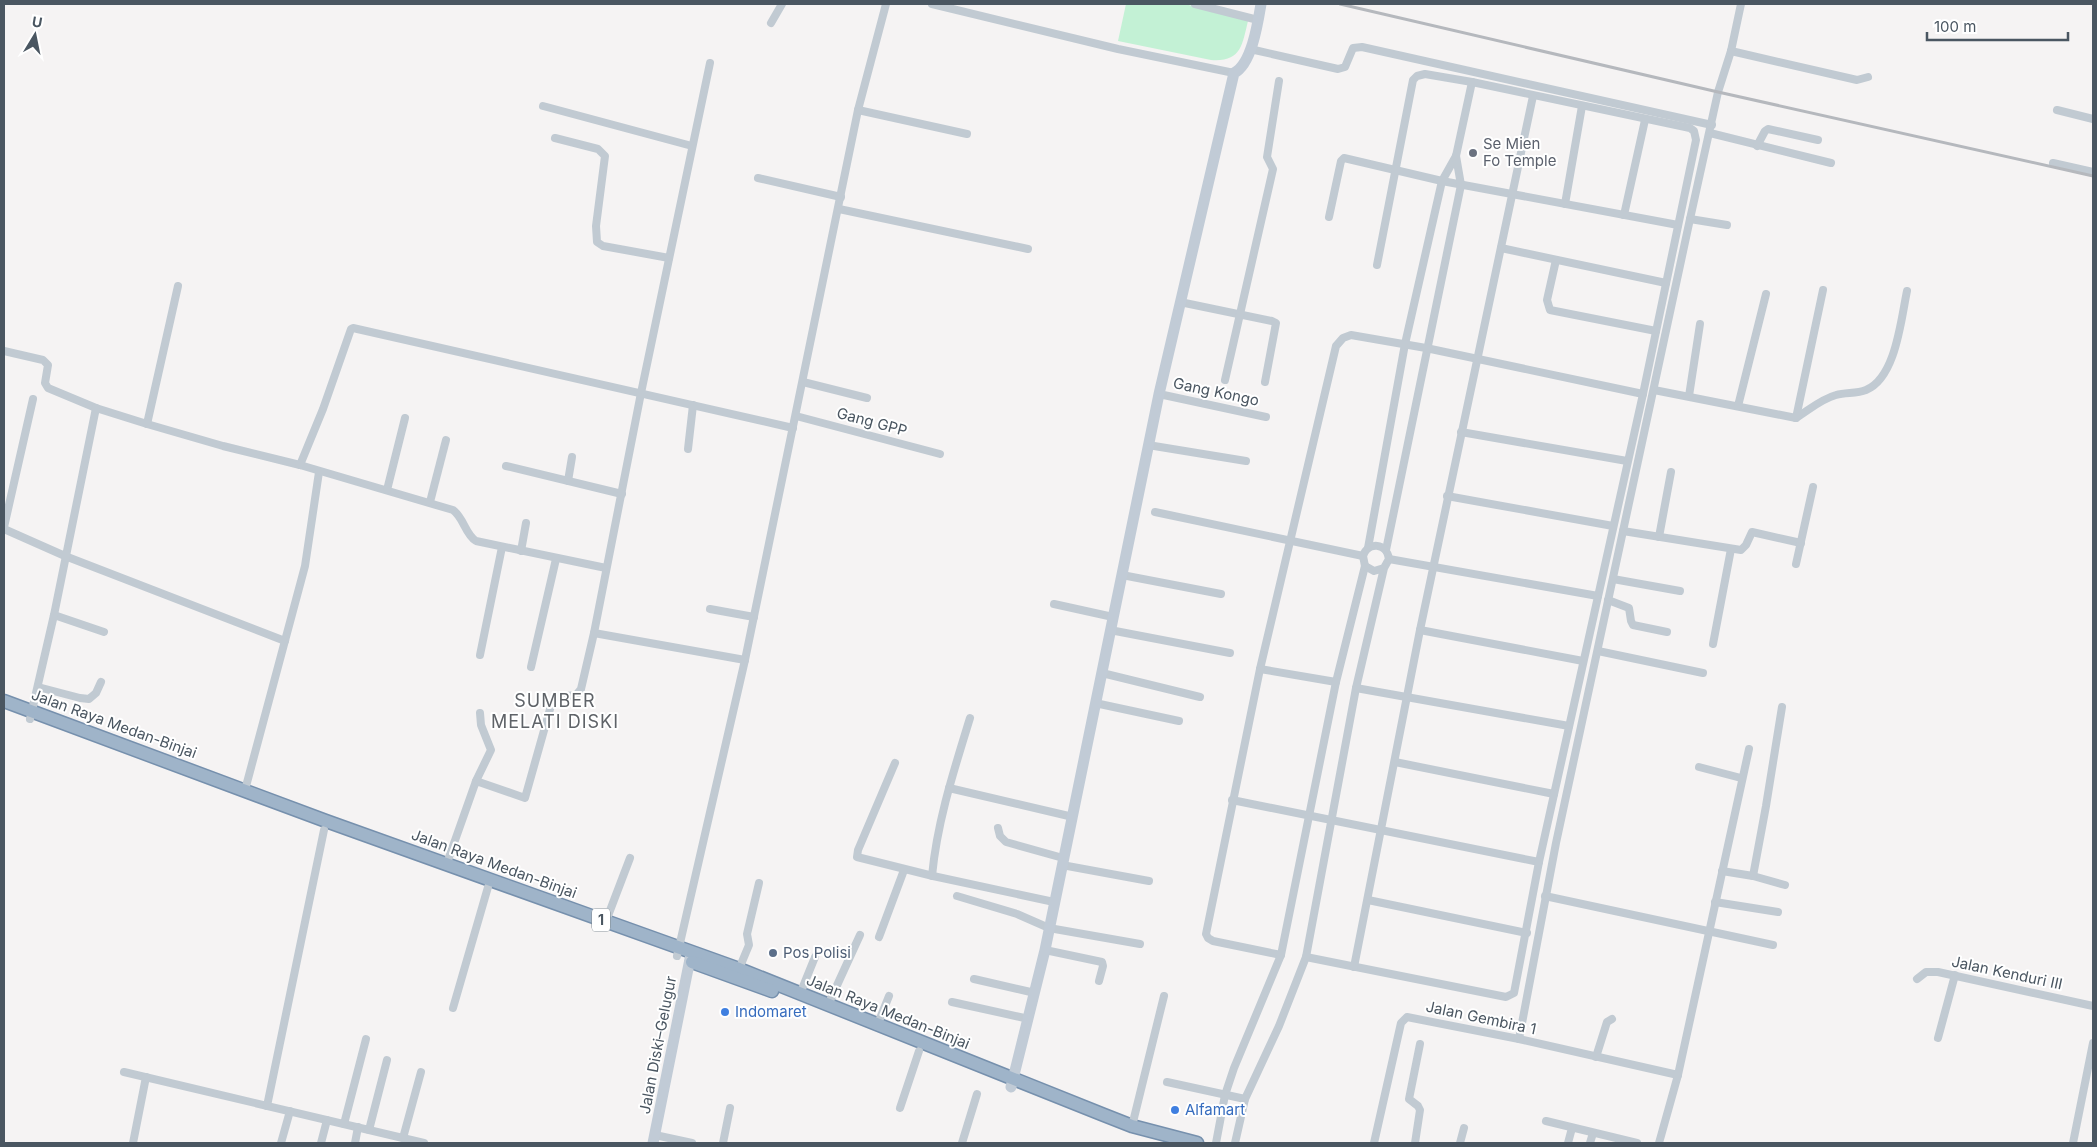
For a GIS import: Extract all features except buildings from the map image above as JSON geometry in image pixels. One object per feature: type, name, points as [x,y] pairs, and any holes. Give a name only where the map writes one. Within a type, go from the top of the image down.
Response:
[{"type":"highway","name":"Jalan Raya Medan-Binjai","points":[[4,701],[31,715],[324,830],[684,955],[739,969],[1130,1134],[1166,1143]]},
{"type":"highway","name":"Jalan Raya Medan-Binjai","points":[[4,709],[31,715],[245,790],[326,821],[606,921],[752,984],[919,1051],[1132,1126],[1197,1143]]},
{"type":"main road","points":[[1012,1083],[1045,950],[1148,445],[1180,302],[1234,73],[1243,65],[1250,49],[1261,4]]},
{"type":"main road","name":"Jalan Diski–Gelugur","points":[[654,1139],[684,955]]},
{"type":"street","points":[[771,23],[782,4]]},
{"type":"street","points":[[684,955],[706,825],[745,660],[858,110],[886,4]]},
{"type":"street","points":[[932,4],[1118,49],[1234,73]]},
{"type":"street","points":[[1196,4],[1258,20]]},
{"type":"street","points":[[1519,1039],[1545,896],[1608,600],[1718,92],[1731,51],[1741,4]]},
{"type":"street","points":[[1250,49],[1338,69],[1345,67],[1353,48],[1362,47],[1711,129],[1757,146],[1831,163]]},
{"type":"street","points":[[1731,51],[1857,80],[1868,77]]},
{"type":"street","points":[[476,780],[525,798],[550,705],[556,697],[576,695],[580,692],[594,633],[640,394],[710,63]]},
{"type":"street","points":[[1306,957],[1510,996],[1515,991],[1539,862],[1643,394],[1696,136],[1690,128],[1472,82],[1425,74],[1415,78],[1377,264]]},
{"type":"street","points":[[1225,380],[1273,169],[1268,157],[1279,81]]},
{"type":"street","points":[[1216,1143],[1225,1095],[1281,955],[1336,682],[1365,566],[1363,556],[1368,548],[1404,344],[1442,181],[1456,156],[1472,82]]},
{"type":"street","points":[[1354,967],[1368,900],[1379,831],[1395,762],[1420,630],[1533,96]]},
{"type":"street","points":[[543,106],[692,146]]},
{"type":"street","points":[[1564,204],[1582,106]]},
{"type":"street","points":[[858,110],[967,134]]},
{"type":"street","points":[[2057,110],[2093,119]]},
{"type":"street","points":[[1624,215],[1645,120]]},
{"type":"street","points":[[1757,146],[1768,129],[1818,140]]},
{"type":"street","points":[[555,138],[598,149],[605,156],[596,226],[596,242],[603,246],[669,258]]},
{"type":"street","points":[[1235,1143],[1244,1099],[1279,1026],[1306,957],[1356,688],[1384,568],[1389,559],[1386,550],[1461,184],[1456,156]]},
{"type":"street","points":[[1329,217],[1342,158],[1512,195],[1678,225]]},
{"type":"street","points":[[2052,163],[2093,172]]},
{"type":"street","points":[[758,178],[841,197]]},
{"type":"street","points":[[839,209],[1028,249]]},
{"type":"street","points":[[1690,220],[1727,225]]},
{"type":"street","points":[[1501,248],[1666,283]]},
{"type":"street","points":[[1556,260],[1547,300],[1550,310],[1656,332]]},
{"type":"street","points":[[147,424],[178,286]]},
{"type":"street","points":[[1796,418],[1823,290]]},
{"type":"street","points":[[1654,390],[1796,418],[1824,400],[1840,394],[1866,390],[1879,381],[1891,362],[1907,291]]},
{"type":"street","points":[[1738,406],[1766,294]]},
{"type":"street","points":[[1180,302],[1272,320],[1276,324],[1265,382]]},
{"type":"street","points":[[1689,396],[1700,324]]},
{"type":"street","points":[[300,465],[323,408],[350,329],[353,328],[793,428]]},
{"type":"street","points":[[1281,955],[1213,941],[1207,936],[1232,800],[1260,669],[1288,542],[1336,346],[1343,338],[1352,336],[1404,344],[1643,394]]},
{"type":"street","points":[[4,351],[46,362],[48,368],[45,383],[48,388],[96,408],[224,446],[300,465],[319,472],[430,502],[456,512],[474,539],[556,559],[606,568]]},
{"type":"street","points":[[803,382],[867,398]]},
{"type":"street","name":"Gang Kongo","points":[[1159,394],[1266,417]]},
{"type":"street","points":[[33,400],[4,528],[65,556],[285,641]]},
{"type":"street","points":[[688,449],[693,405]]},
{"type":"street","points":[[31,715],[54,615],[96,408]]},
{"type":"street","name":"Gang GPP","points":[[796,416],[940,454]]},
{"type":"street","points":[[387,490],[405,418]]},
{"type":"street","points":[[1461,432],[1627,461]]},
{"type":"street","points":[[430,502],[446,440]]},
{"type":"street","points":[[1148,445],[1246,461]]},
{"type":"street","points":[[568,481],[572,457]]},
{"type":"street","points":[[506,466],[622,494]]},
{"type":"street","points":[[245,790],[305,566],[319,472]]},
{"type":"street","points":[[1660,538],[1670,472]]},
{"type":"street","points":[[1796,564],[1814,488]]},
{"type":"street","points":[[1448,496],[1613,526]]},
{"type":"street","points":[[1155,512],[1288,542],[1363,556]]},
{"type":"street","points":[[521,551],[526,523]]},
{"type":"street","points":[[1624,532],[1731,549],[1743,549],[1752,532],[1801,543]]},
{"type":"street","points":[[1368,548],[1377,545],[1386,550]]},
{"type":"street","points":[[480,655],[502,547]]},
{"type":"street","points":[[1713,644],[1731,549]]},
{"type":"street","points":[[531,666],[556,559]]},
{"type":"street","points":[[1389,559],[1598,596]]},
{"type":"street","points":[[1365,566],[1374,571],[1384,568]]},
{"type":"street","points":[[1122,575],[1221,594]]},
{"type":"street","points":[[1614,579],[1680,591]]},
{"type":"street","points":[[1608,600],[1629,608],[1633,625],[1667,632]]},
{"type":"street","points":[[1054,604],[1113,618]]},
{"type":"street","points":[[710,609],[754,617]]},
{"type":"street","points":[[54,615],[104,632]]},
{"type":"street","points":[[1110,630],[1230,653]]},
{"type":"street","points":[[1420,630],[1583,661]]},
{"type":"street","points":[[594,633],[745,660]]},
{"type":"street","points":[[1598,651],[1703,673]]},
{"type":"street","points":[[1260,669],[1336,682]]},
{"type":"street","points":[[1102,673],[1200,697]]},
{"type":"street","points":[[38,687],[88,699],[93,697],[101,682]]},
{"type":"street","points":[[1356,688],[1569,726]]},
{"type":"street","points":[[1096,704],[1179,721]]},
{"type":"street","points":[[1753,876],[1782,706]]},
{"type":"street","points":[[446,864],[476,780],[491,750],[481,725],[480,713]]},
{"type":"street","points":[[932,876],[934,848],[949,788],[970,718]]},
{"type":"street","points":[[1659,1143],[1678,1075],[1741,778],[1749,749]]},
{"type":"street","points":[[1395,762],[1554,794]]},
{"type":"street","points":[[895,763],[856,856],[904,870],[1054,902]]},
{"type":"street","points":[[1699,767],[1741,778]]},
{"type":"street","points":[[949,788],[1073,817]]},
{"type":"street","points":[[1232,800],[1539,862]]},
{"type":"street","points":[[998,828],[1002,839],[1006,842],[1063,862],[1149,880]]},
{"type":"street","points":[[267,1106],[324,830]]},
{"type":"street","points":[[606,921],[630,858]]},
{"type":"street","points":[[879,937],[904,870]]},
{"type":"street","points":[[1722,871],[1753,876],[1785,885]]},
{"type":"street","points":[[739,969],[749,945],[748,934],[759,883]]},
{"type":"street","points":[[452,1008],[488,887]]},
{"type":"street","points":[[957,896],[1017,914],[1049,928],[1140,944]]},
{"type":"street","points":[[1545,896],[1773,945]]},
{"type":"street","points":[[1368,900],[1527,933]]},
{"type":"street","points":[[1715,902],[1778,912]]},
{"type":"street","points":[[828,1005],[860,935]]},
{"type":"street","points":[[1045,950],[1102,962],[1103,966],[1099,981]]},
{"type":"street","points":[[800,994],[815,957]]},
{"type":"street","name":"Jalan Kenduri III","points":[[1917,979],[1930,971],[2093,1006]]},
{"type":"street","points":[[1938,1038],[1955,975]]},
{"type":"street","points":[[974,979],[1035,993]]},
{"type":"street","points":[[877,1026],[890,996]]},
{"type":"street","points":[[1132,1126],[1164,996]]},
{"type":"street","points":[[952,1002],[1029,1019]]},
{"type":"street","name":"Jalan Gembira 1","points":[[1374,1143],[1401,1023],[1405,1018],[1411,1017],[1519,1039],[1678,1075]]},
{"type":"street","points":[[1596,1057],[1607,1022],[1612,1019]]},
{"type":"street","points":[[344,1124],[366,1039]]},
{"type":"street","points":[[2073,1143],[2093,1043]]},
{"type":"street","points":[[1415,1143],[1420,1110],[1409,1099],[1420,1044]]},
{"type":"street","points":[[900,1108],[919,1051]]},
{"type":"street","points":[[369,1130],[387,1060]]},
{"type":"street","points":[[124,1072],[424,1143]]},
{"type":"street","points":[[403,1138],[420,1072]]},
{"type":"street","points":[[133,1143],[146,1077]]},
{"type":"street","points":[[1167,1082],[1244,1099]]},
{"type":"street","points":[[962,1143],[977,1094]]},
{"type":"street","points":[[723,1143],[730,1108]]},
{"type":"street","points":[[282,1143],[290,1111]]},
{"type":"street","points":[[321,1143],[327,1120]]},
{"type":"street","points":[[1546,1121],[1637,1143]]},
{"type":"street","points":[[355,1143],[358,1128]]},
{"type":"street","points":[[1460,1143],[1464,1128]]},
{"type":"street","points":[[1568,1143],[1572,1128]]},
{"type":"street","points":[[1590,1143],[1593,1133]]},
{"type":"street","points":[[654,1139],[692,1143]]},
{"type":"green space","points":[[1126,4],[1185,4],[1248,21],[1242,45],[1238,51],[1229,58],[1211,60],[1118,41]]},
{"type":"railway","points":[[1340,4],[1718,92],[2093,176]]},
{"type":"place","name":"Se Mien Fo Temple","points":[[1473,153]]},
{"type":"place","name":"Pos Polisi","points":[[773,953]]},
{"type":"place","name":"Indomaret","points":[[725,1012]]},
{"type":"place","name":"Alfamart","points":[[1175,1110]]},
{"type":"district","name":"SUMBER MELATI DISKI","points":[[555,711]]}]
